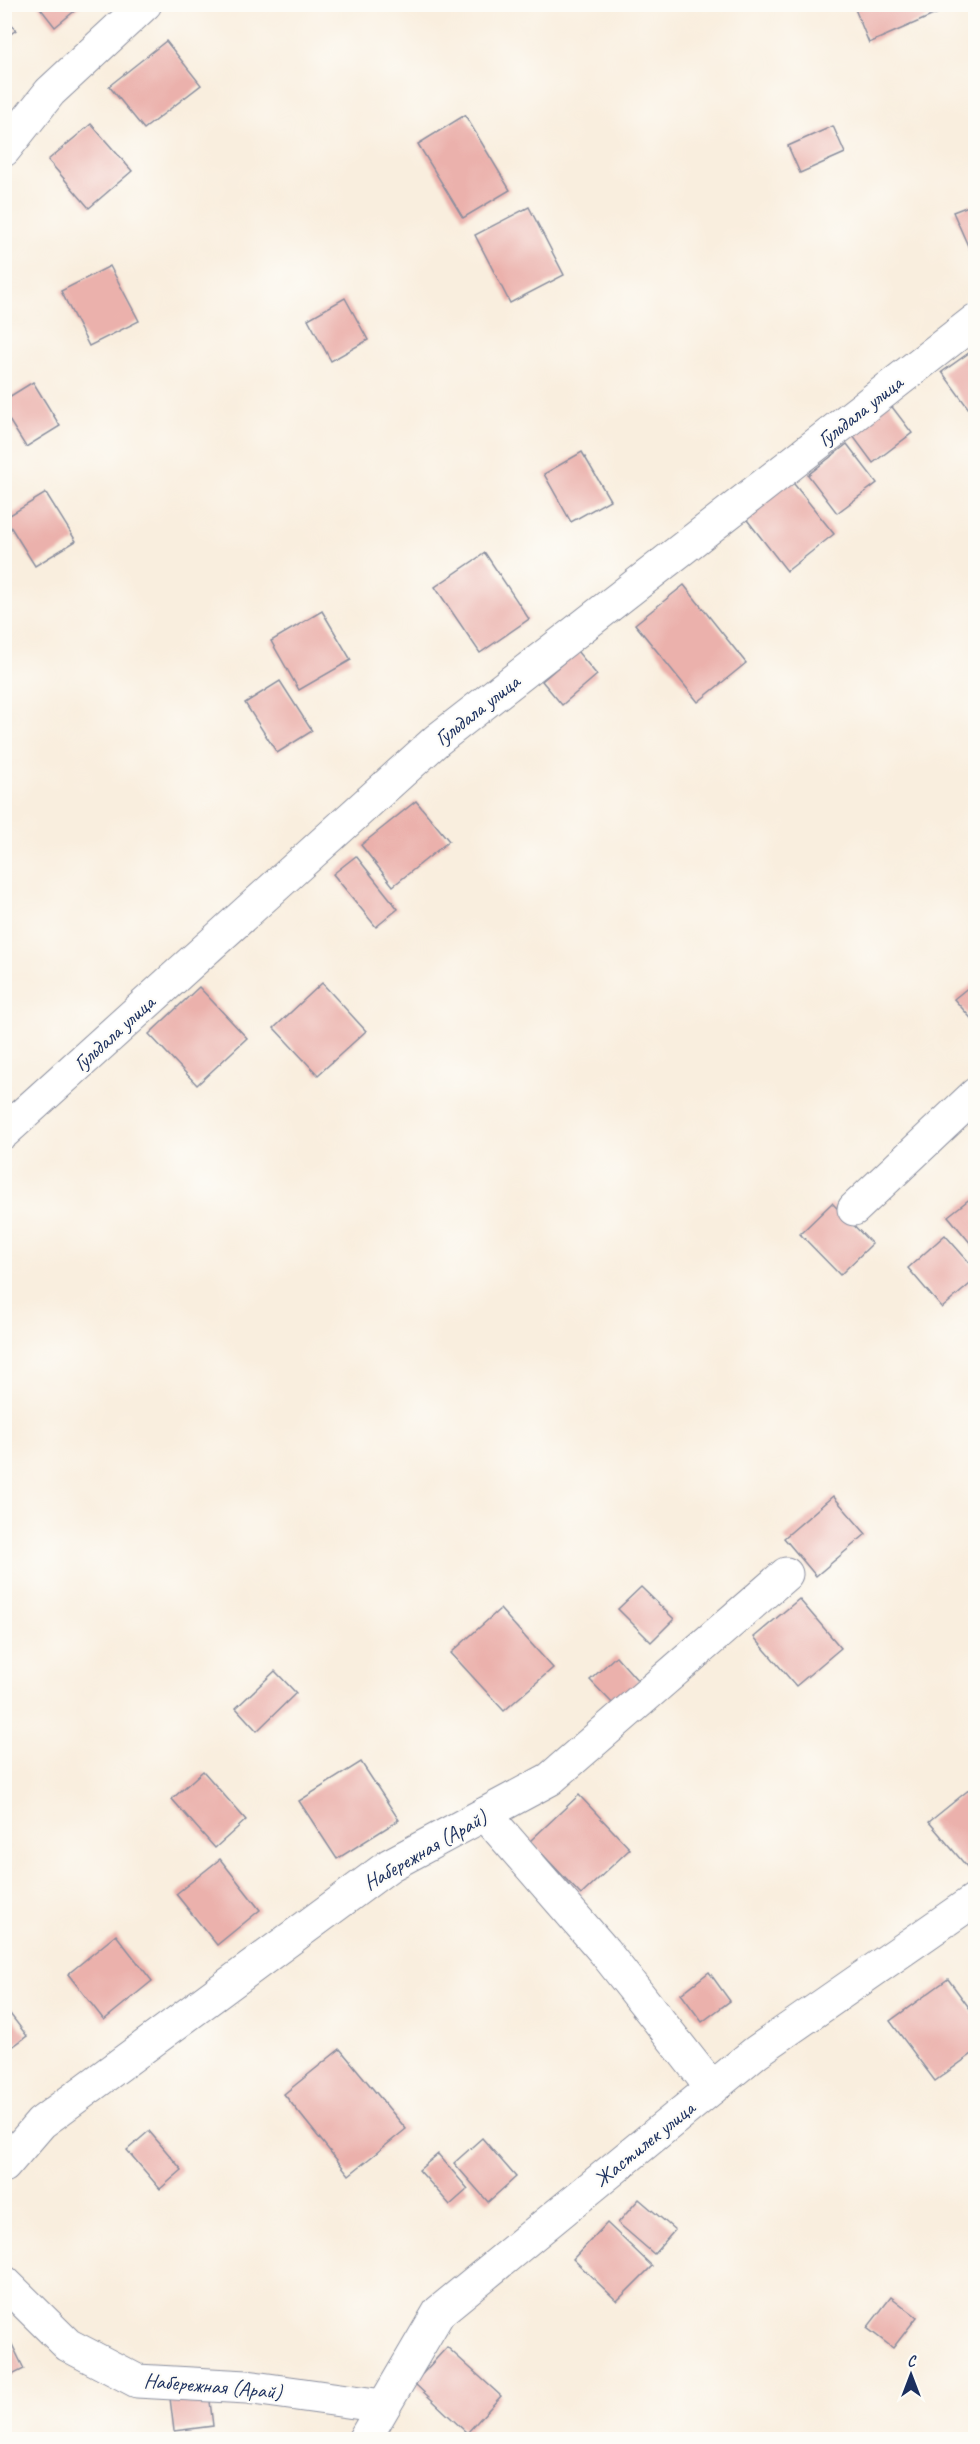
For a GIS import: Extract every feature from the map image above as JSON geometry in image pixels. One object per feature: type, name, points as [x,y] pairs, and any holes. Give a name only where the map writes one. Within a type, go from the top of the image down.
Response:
[{"type":"street","points":[[9,137],[50,92],[145,4]]},
{"type":"street","name":"Гульдала улица","points":[[4,1132],[437,740],[975,321]]},
{"type":"street","points":[[854,1209],[975,1094]]},
{"type":"street","name":"Набережная (Арай)","points":[[4,2166],[42,2123],[390,1865],[550,1779],[786,1574]]},
{"type":"street","points":[[484,1814],[604,1951],[712,2088]]},
{"type":"street","name":"Жастилек улица","points":[[364,2439],[439,2312],[756,2052],[975,1899]]},
{"type":"street","name":"Набережная (Арай)","points":[[4,2282],[68,2345],[137,2381],[247,2387],[383,2406]]},
{"type":"building","points":[[37,4],[83,4],[55,27]]},
{"type":"building","points":[[853,4],[943,4],[945,10],[869,43]]},
{"type":"building","points":[[5,16],[16,30],[5,38]]},
{"type":"building","points":[[166,41],[201,85],[144,129],[109,86]]},
{"type":"building","points":[[465,115],[510,190],[463,218],[418,144]]},
{"type":"building","points":[[91,124],[132,171],[89,208],[48,160]]},
{"type":"building","points":[[833,126],[845,153],[800,173],[788,146]]},
{"type":"building","points":[[976,203],[976,264],[953,212]]},
{"type":"building","points":[[529,207],[564,275],[510,303],[475,235]]},
{"type":"building","points":[[110,266],[139,321],[89,346],[61,291]]},
{"type":"building","points":[[345,298],[368,340],[331,361],[308,319]]},
{"type":"building","points":[[976,348],[976,415],[974,416],[942,372]]},
{"type":"building","points":[[33,382],[60,426],[26,447],[4,412],[4,400]]},
{"type":"building","points":[[886,399],[912,433],[873,463],[847,428]]},
{"type":"building","points":[[847,444],[877,483],[837,513],[808,475]]},
{"type":"building","points":[[582,452],[610,500],[571,522],[544,474]]},
{"type":"building","points":[[790,479],[834,534],[787,571],[744,516]]},
{"type":"building","points":[[46,493],[76,541],[35,566],[5,518]]},
{"type":"building","points":[[485,553],[529,619],[480,653],[435,587]]},
{"type":"building","points":[[684,585],[746,663],[698,702],[635,624]]},
{"type":"building","points":[[322,611],[351,660],[299,690],[271,641]]},
{"type":"building","points":[[577,651],[597,675],[562,705],[542,681]]},
{"type":"building","points":[[280,681],[312,731],[277,753],[245,703]]},
{"type":"building","points":[[416,801],[449,841],[393,886],[361,845]]},
{"type":"building","points":[[356,856],[398,909],[376,927],[333,874]]},
{"type":"building","points":[[976,981],[976,1024],[954,999]]},
{"type":"building","points":[[322,983],[366,1031],[318,1075],[274,1028]]},
{"type":"building","points":[[199,987],[247,1038],[197,1085],[149,1034]]},
{"type":"building","points":[[976,1194],[976,1250],[948,1216]]},
{"type":"building","points":[[832,1203],[872,1244],[840,1275],[800,1234]]},
{"type":"building","points":[[945,1235],[976,1270],[976,1279],[942,1308],[908,1268]]},
{"type":"building","points":[[833,1496],[866,1534],[816,1576],[784,1538]]},
{"type":"building","points":[[641,1587],[674,1619],[651,1642],[618,1609]]},
{"type":"building","points":[[799,1599],[841,1648],[796,1686],[754,1637]]},
{"type":"building","points":[[500,1609],[553,1668],[504,1711],[451,1653]]},
{"type":"building","points":[[616,1656],[639,1682],[614,1705],[590,1680]]},
{"type":"building","points":[[275,1671],[296,1693],[257,1731],[236,1708]]},
{"type":"building","points":[[361,1762],[399,1820],[337,1859],[299,1801]]},
{"type":"building","points":[[203,1771],[246,1820],[215,1848],[172,1799]]},
{"type":"building","points":[[976,1784],[976,1862],[968,1868],[929,1822]]},
{"type":"building","points":[[579,1795],[630,1849],[581,1895],[530,1841]]},
{"type":"building","points":[[220,1859],[260,1910],[217,1945],[176,1894]]},
{"type":"building","points":[[116,1935],[152,1981],[104,2020],[68,1974]]},
{"type":"building","points":[[709,1972],[730,2001],[702,2022],[681,1994]]},
{"type":"building","points":[[948,1979],[976,2017],[976,2051],[935,2081],[890,2021]]},
{"type":"building","points":[[4,2006],[27,2036],[4,2053]]},
{"type":"building","points":[[340,2049],[406,2129],[349,2175],[284,2094]]},
{"type":"building","points":[[149,2131],[182,2170],[160,2189],[127,2150]]},
{"type":"building","points":[[482,2138],[516,2177],[488,2202],[454,2163]]},
{"type":"building","points":[[438,2154],[468,2189],[450,2205],[419,2170]]},
{"type":"building","points":[[639,2199],[675,2230],[654,2254],[618,2223]]},
{"type":"building","points":[[607,2223],[652,2266],[617,2301],[573,2259]]},
{"type":"building","points":[[891,2297],[917,2317],[893,2348],[867,2328]]},
{"type":"building","points":[[4,2328],[24,2369],[4,2379]]},
{"type":"building","points":[[447,2347],[501,2396],[467,2433],[414,2383]]},
{"type":"building","points":[[209,2393],[213,2426],[174,2431],[170,2398]]}]
